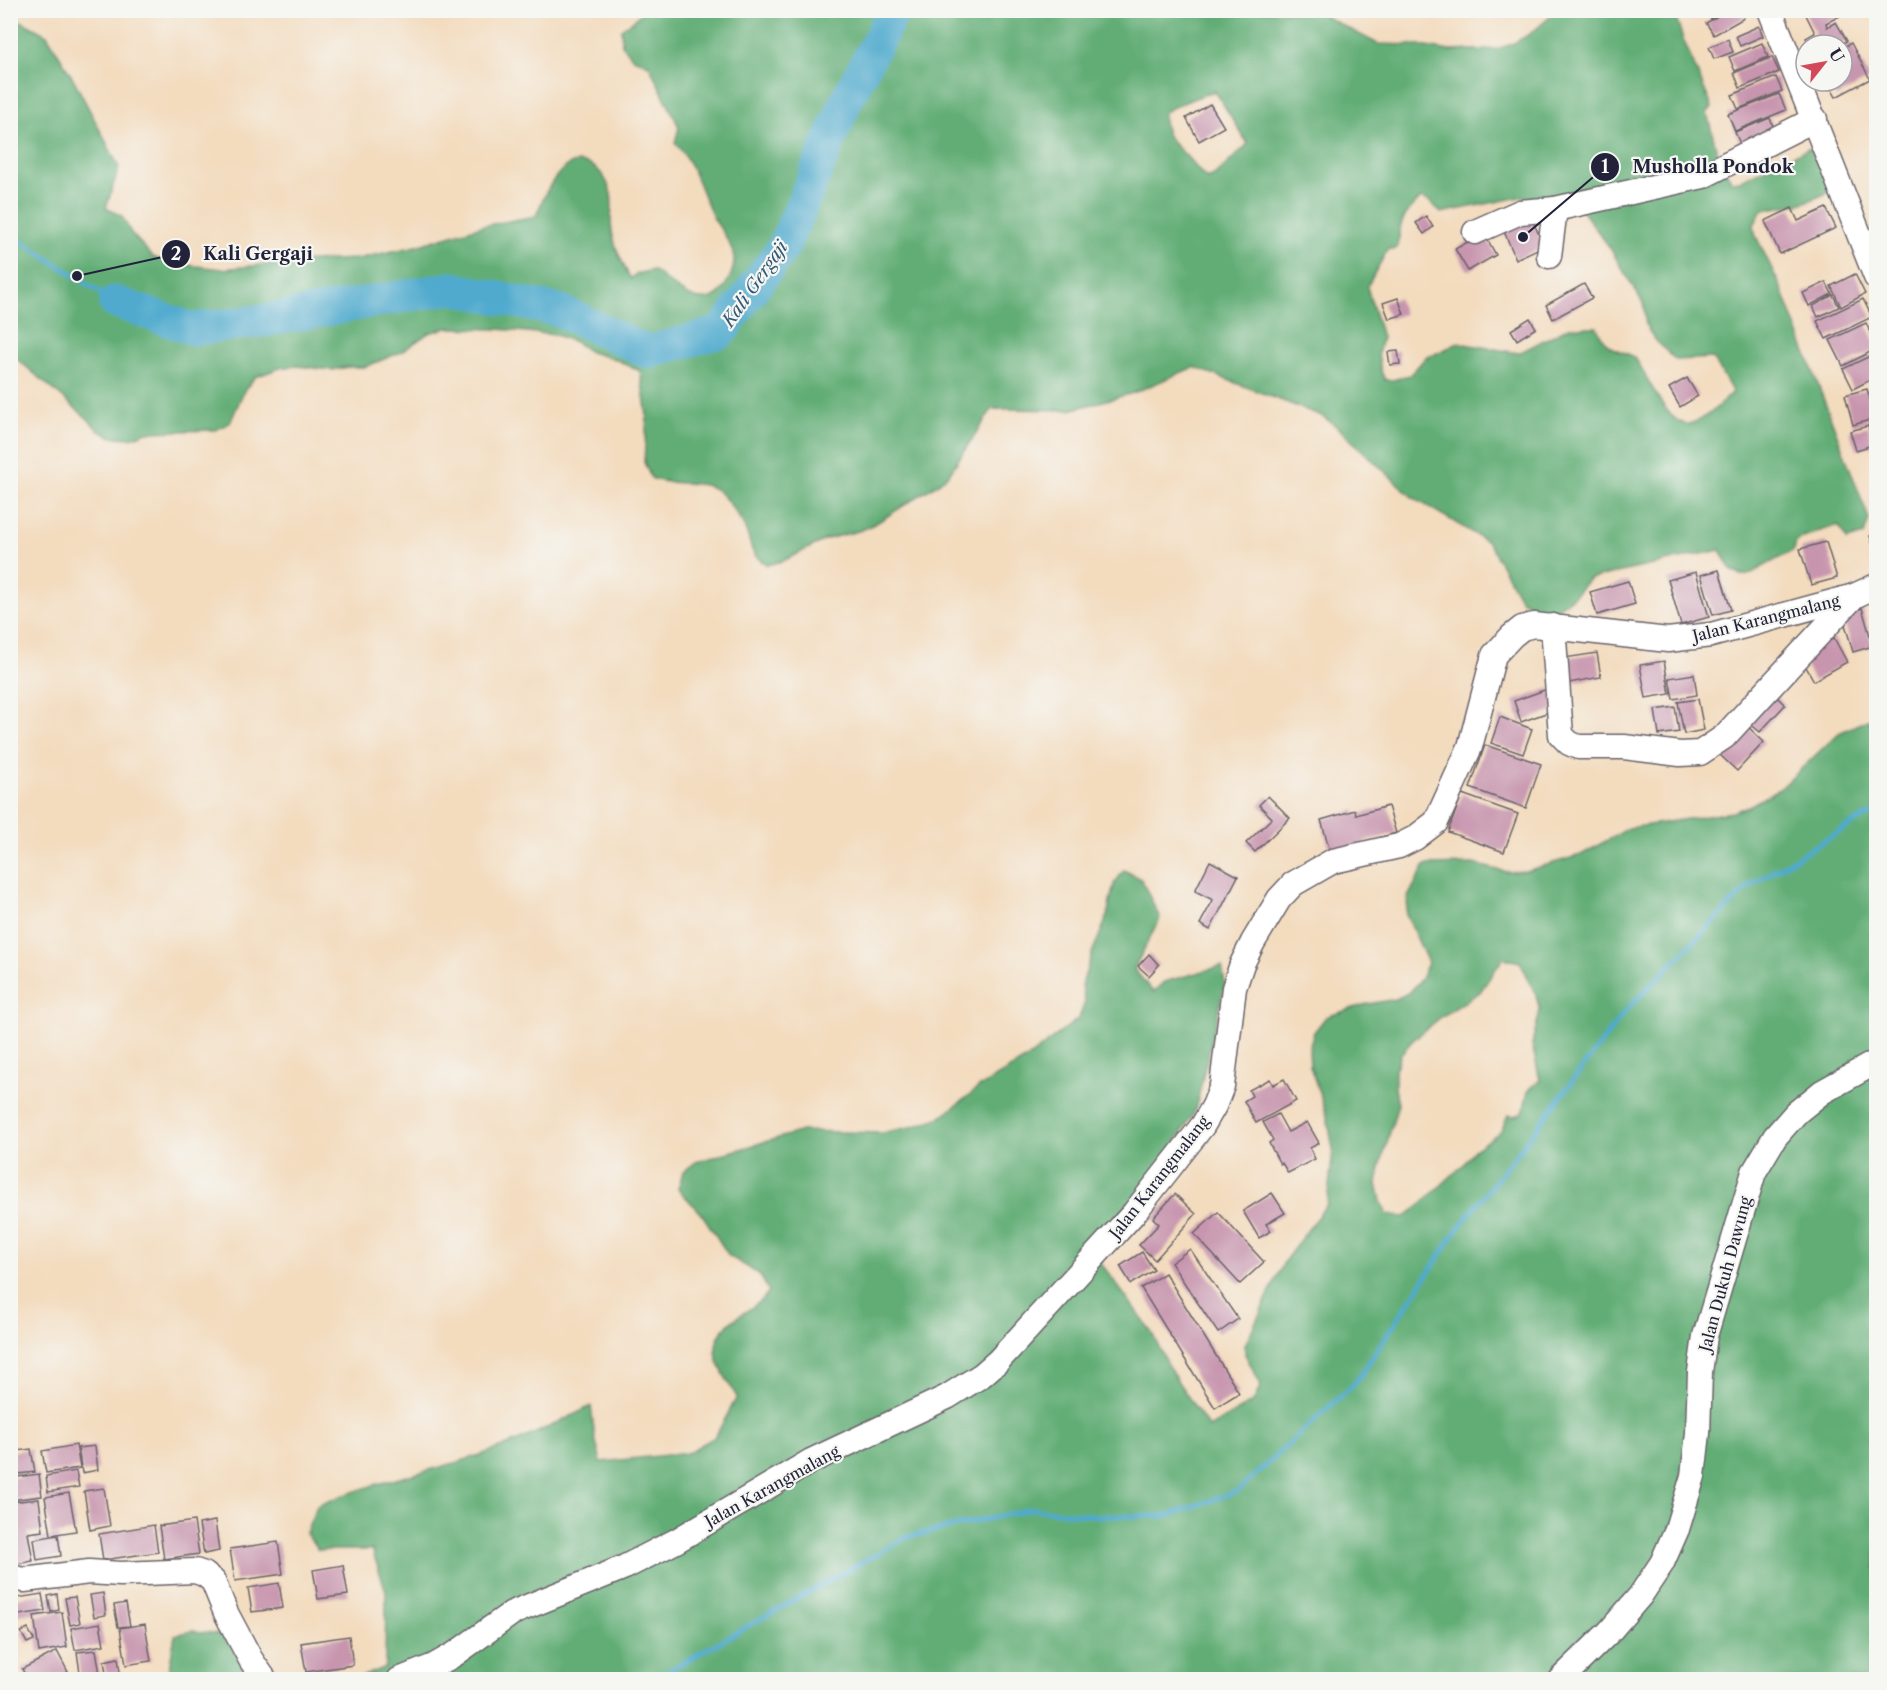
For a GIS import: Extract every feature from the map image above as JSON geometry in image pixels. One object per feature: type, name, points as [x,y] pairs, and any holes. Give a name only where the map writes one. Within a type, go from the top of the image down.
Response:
[{"type":"street","points":[[1771,11],[1876,273]]},
{"type":"street","points":[[1475,232],[1520,212],[1555,209],[1703,176],[1815,119]]},
{"type":"street","points":[[1549,256],[1555,209]]},
{"type":"street","name":"Jalan Karangmalang","points":[[399,1680],[434,1666],[455,1654],[512,1613],[625,1567],[676,1541],[811,1461],[912,1415],[966,1387],[982,1375],[1018,1340],[1134,1213],[1203,1125],[1222,1086],[1234,988],[1250,949],[1279,899],[1293,884],[1333,861],[1399,846],[1415,838],[1436,822],[1470,747],[1494,655],[1502,644],[1522,628],[1534,625],[1553,626],[1668,640],[1688,639],[1711,635],[1854,596],[1876,586]]},
{"type":"street","points":[[1553,626],[1561,735],[1569,743],[1578,747],[1624,747],[1680,754],[1700,753],[1724,737],[1854,596]]},
{"type":"street","name":"Jalan Dukuh Dawung","points":[[1560,1680],[1609,1632],[1640,1596],[1662,1563],[1677,1529],[1693,1476],[1698,1433],[1700,1372],[1705,1336],[1754,1172],[1775,1137],[1796,1113],[1822,1092],[1876,1062]]},
{"type":"street","points":[[10,1577],[24,1580],[89,1572],[121,1574],[195,1571],[204,1574],[213,1581],[226,1613],[265,1680]]},
{"type":"green space","points":[[643,11],[1315,11],[1378,44],[1414,45],[1450,51],[1498,49],[1530,34],[1557,11],[1676,11],[1683,39],[1712,107],[1707,113],[1718,156],[1732,182],[1740,181],[1809,148],[1824,172],[1832,191],[1803,203],[1762,210],[1754,225],[1755,234],[1783,292],[1869,519],[1864,535],[1847,540],[1838,525],[1803,537],[1796,542],[1794,550],[1748,575],[1737,574],[1727,564],[1720,550],[1589,579],[1575,595],[1549,615],[1521,600],[1488,542],[1412,497],[1336,426],[1322,416],[1194,367],[1133,393],[1070,410],[992,409],[949,474],[936,485],[862,530],[827,539],[783,561],[767,565],[753,552],[742,523],[719,492],[705,485],[659,481],[651,478],[644,462],[647,416],[640,371],[615,359],[590,352],[575,342],[556,335],[498,329],[446,328],[429,333],[401,352],[365,367],[332,370],[297,366],[280,368],[255,377],[244,391],[230,423],[215,430],[147,432],[131,438],[112,437],[99,431],[11,354],[10,15],[47,35],[74,80],[119,167],[106,208],[122,216],[131,233],[153,257],[169,263],[223,269],[291,262],[357,259],[416,246],[482,226],[536,216],[543,198],[557,176],[569,165],[577,162],[585,163],[599,171],[608,185],[612,197],[613,237],[631,279],[636,274],[653,270],[689,295],[699,299],[708,299],[718,294],[730,278],[734,266],[733,252],[713,217],[692,169],[675,143],[679,127],[649,65],[633,58],[622,45],[621,29]],"holes":[[[1215,91],[1248,144],[1214,176],[1207,179],[1167,135],[1163,113]],[[1520,197],[1573,198],[1610,248],[1643,303],[1645,321],[1649,331],[1664,349],[1676,360],[1713,358],[1733,393],[1698,421],[1684,423],[1676,419],[1660,401],[1634,357],[1609,346],[1603,340],[1597,327],[1569,327],[1519,353],[1458,343],[1427,356],[1410,375],[1385,380],[1378,354],[1382,337],[1367,287],[1388,249],[1396,249],[1402,221],[1412,207],[1421,198],[1429,201],[1441,213]]]},
{"type":"green space","points":[[1876,716],[1876,1679],[357,1679],[385,1667],[386,1591],[372,1550],[318,1550],[306,1533],[317,1506],[355,1491],[489,1452],[534,1434],[591,1406],[601,1462],[687,1453],[715,1437],[737,1397],[718,1361],[717,1341],[731,1322],[758,1303],[769,1291],[759,1274],[729,1256],[702,1214],[678,1189],[683,1172],[696,1162],[802,1131],[882,1133],[915,1126],[941,1117],[981,1086],[1025,1060],[1079,1018],[1085,1002],[1082,985],[1106,920],[1114,884],[1124,870],[1141,879],[1160,918],[1134,969],[1153,992],[1164,982],[1222,966],[1225,984],[1195,1111],[1154,1177],[1089,1247],[1151,1331],[1172,1373],[1209,1428],[1253,1402],[1261,1385],[1245,1354],[1245,1345],[1284,1262],[1327,1204],[1333,1149],[1327,1116],[1310,1066],[1309,1049],[1314,1032],[1326,1017],[1363,1005],[1396,999],[1410,992],[1421,979],[1428,963],[1406,914],[1408,897],[1425,865],[1473,864],[1507,872],[1526,871],[1581,855],[1629,828],[1733,812],[1781,788],[1839,733]],"holes":[[[1503,958],[1520,962],[1536,995],[1540,1011],[1532,1044],[1540,1080],[1528,1091],[1523,1112],[1516,1116],[1508,1115],[1501,1131],[1474,1150],[1464,1164],[1419,1206],[1405,1217],[1388,1215],[1381,1201],[1377,1184],[1398,1104],[1395,1070],[1401,1054],[1412,1041],[1441,1017],[1480,992]]]},
{"type":"green space","points":[[192,1631],[225,1634],[250,1679],[167,1680],[175,1635]]},
{"type":"building","points":[[1706,10],[1724,10],[1711,19]]},
{"type":"building","points":[[1728,10],[1740,10],[1744,18],[1714,35],[1706,23]]},
{"type":"building","points":[[1809,10],[1839,10],[1842,15],[1826,23],[1827,27],[1836,22],[1842,33],[1815,33],[1805,13]]},
{"type":"building","points":[[1759,26],[1763,36],[1740,46],[1736,36]]},
{"type":"building","points":[[1728,39],[1733,52],[1714,59],[1709,47]]},
{"type":"building","points":[[1762,43],[1768,57],[1735,71],[1729,57]]},
{"type":"building","points":[[1854,49],[1870,79],[1854,87]]},
{"type":"building","points":[[1772,57],[1779,72],[1740,88],[1734,73]]},
{"type":"building","points":[[1776,77],[1782,91],[1738,109],[1732,95]]},
{"type":"building","points":[[1779,94],[1786,110],[1735,131],[1728,114]]},
{"type":"building","points":[[1210,104],[1224,127],[1199,141],[1186,118]]},
{"type":"building","points":[[1770,118],[1775,132],[1741,146],[1735,132]]},
{"type":"building","points":[[1792,208],[1798,221],[1826,208],[1836,228],[1780,254],[1765,221]]},
{"type":"building","points":[[1530,215],[1544,246],[1516,259],[1502,227]]},
{"type":"building","points":[[1426,216],[1433,227],[1424,234],[1416,223]]},
{"type":"building","points":[[1484,233],[1496,255],[1468,271],[1455,249]]},
{"type":"building","points":[[1855,274],[1865,294],[1841,307],[1831,286]]},
{"type":"building","points":[[1826,282],[1832,294],[1809,306],[1803,293]]},
{"type":"building","points":[[1584,284],[1592,298],[1553,319],[1546,305]]},
{"type":"building","points":[[1833,295],[1839,307],[1818,317],[1813,306]]},
{"type":"building","points":[[1398,298],[1404,314],[1389,319],[1383,303]]},
{"type":"building","points":[[1863,299],[1872,317],[1826,339],[1817,321]]},
{"type":"building","points":[[1530,318],[1536,328],[1517,340],[1511,330]]},
{"type":"building","points":[[1866,323],[1876,349],[1843,366],[1830,340]]},
{"type":"building","points":[[1398,351],[1400,364],[1390,365],[1388,352]]},
{"type":"building","points":[[1876,353],[1876,377],[1853,389],[1843,369]]},
{"type":"building","points":[[1687,378],[1698,396],[1680,407],[1669,388]]},
{"type":"building","points":[[1867,389],[1876,418],[1853,425],[1845,395]]},
{"type":"building","points":[[1876,425],[1876,441],[1875,442],[1870,427]]},
{"type":"building","points":[[1868,426],[1873,445],[1856,450],[1850,431]]},
{"type":"building","points":[[1876,534],[1876,555],[1870,536]]},
{"type":"building","points":[[1826,542],[1837,578],[1811,585],[1800,549]]},
{"type":"building","points":[[1719,570],[1731,610],[1713,615],[1701,575]]},
{"type":"building","points":[[1696,572],[1709,617],[1681,625],[1668,580]]},
{"type":"building","points":[[1628,581],[1635,604],[1597,615],[1590,592]]},
{"type":"building","points":[[1862,608],[1873,646],[1853,652],[1842,614]]},
{"type":"building","points":[[1834,638],[1847,662],[1814,681],[1800,656]]},
{"type":"building","points":[[1597,653],[1601,677],[1569,683],[1564,658]]},
{"type":"building","points":[[1664,661],[1670,694],[1646,698],[1640,665]]},
{"type":"building","points":[[1694,674],[1697,695],[1673,699],[1669,678]]},
{"type":"building","points":[[1550,688],[1557,709],[1521,722],[1514,701]]},
{"type":"building","points":[[1774,694],[1785,705],[1760,732],[1748,722]]},
{"type":"building","points":[[1698,699],[1704,730],[1684,734],[1678,702]]},
{"type":"building","points":[[1675,707],[1679,732],[1659,735],[1655,710]]},
{"type":"building","points":[[1500,717],[1532,729],[1523,754],[1491,743]]},
{"type":"building","points":[[1745,724],[1764,742],[1737,771],[1718,753]]},
{"type":"building","points":[[1485,745],[1541,764],[1526,808],[1470,788]]},
{"type":"building","points":[[1462,794],[1518,814],[1504,852],[1448,832]]},
{"type":"building","points":[[1268,796],[1290,818],[1255,852],[1246,843],[1272,818],[1259,805]]},
{"type":"building","points":[[1388,806],[1396,833],[1365,842],[1332,858],[1321,820],[1355,810],[1356,815]]},
{"type":"building","points":[[1210,861],[1238,876],[1210,930],[1200,924],[1213,900],[1195,891]]},
{"type":"building","points":[[1149,954],[1159,965],[1149,976],[1138,966]]},
{"type":"building","points":[[1270,1079],[1273,1085],[1284,1079],[1296,1101],[1256,1123],[1244,1101],[1252,1096],[1249,1090]]},
{"type":"building","points":[[1278,1114],[1288,1132],[1307,1122],[1319,1143],[1310,1148],[1315,1159],[1288,1173],[1282,1163],[1280,1164],[1269,1143],[1273,1140],[1263,1122]]},
{"type":"building","points":[[1272,1193],[1285,1213],[1266,1224],[1271,1231],[1259,1238],[1243,1211]]},
{"type":"building","points":[[1175,1194],[1196,1214],[1155,1260],[1139,1245],[1159,1224],[1153,1218]]},
{"type":"building","points":[[1218,1212],[1264,1262],[1240,1284],[1194,1234]]},
{"type":"building","points":[[1190,1249],[1238,1319],[1218,1333],[1171,1263]]},
{"type":"building","points":[[1142,1252],[1154,1270],[1131,1284],[1120,1266]]},
{"type":"building","points":[[1165,1273],[1239,1393],[1215,1408],[1141,1288]]},
{"type":"building","points":[[76,1445],[80,1468],[46,1473],[42,1451]]},
{"type":"building","points":[[95,1446],[98,1470],[82,1473],[78,1448]]},
{"type":"building","points":[[31,1449],[35,1472],[10,1475],[10,1452]]},
{"type":"building","points":[[76,1471],[79,1487],[48,1492],[46,1476]]},
{"type":"building","points":[[39,1474],[42,1496],[10,1500],[10,1478]]},
{"type":"building","points":[[104,1488],[110,1526],[90,1530],[84,1491]]},
{"type":"building","points":[[69,1493],[76,1531],[51,1535],[45,1497]]},
{"type":"building","points":[[39,1499],[43,1531],[28,1533],[33,1561],[10,1565],[10,1502]]},
{"type":"building","points":[[194,1521],[199,1554],[164,1559],[159,1526]]},
{"type":"building","points":[[215,1521],[219,1551],[204,1554],[199,1524]]},
{"type":"building","points":[[154,1525],[158,1552],[103,1560],[99,1534]]},
{"type":"building","points":[[58,1535],[61,1556],[37,1560],[34,1539]]},
{"type":"building","points":[[278,1542],[283,1574],[235,1581],[230,1549]]},
{"type":"building","points":[[343,1565],[348,1595],[318,1599],[313,1570]]},
{"type":"building","points":[[279,1583],[283,1608],[252,1612],[248,1588]]},
{"type":"building","points":[[103,1593],[106,1615],[94,1617],[90,1595]]},
{"type":"building","points":[[42,1594],[45,1611],[13,1616],[10,1599]]},
{"type":"building","points":[[57,1594],[59,1610],[51,1612],[48,1596]]},
{"type":"building","points":[[75,1597],[80,1623],[70,1625],[65,1598]]},
{"type":"building","points":[[126,1603],[130,1626],[118,1627],[114,1605]]},
{"type":"building","points":[[62,1612],[67,1647],[39,1652],[34,1616]]},
{"type":"building","points":[[100,1623],[104,1645],[75,1650],[71,1628]]},
{"type":"building","points":[[145,1624],[151,1661],[126,1665],[120,1628]]},
{"type":"building","points":[[28,1629],[34,1640],[27,1643],[21,1632]]},
{"type":"building","points":[[349,1636],[353,1665],[306,1672],[301,1643]]},
{"type":"building","points":[[96,1650],[101,1680],[81,1680],[77,1652]]},
{"type":"building","points":[[57,1651],[68,1672],[53,1680],[28,1680],[22,1669]]},
{"type":"building","points":[[118,1658],[121,1680],[107,1680],[104,1661]]},
{"type":"building","points":[[72,1673],[75,1680],[60,1680]]},
{"type":"waterway","name":"Kali Gergaji","points":[[115,302],[193,329],[268,320],[451,288],[561,311],[648,352],[721,332],[784,246],[848,97],[894,10]]},
{"type":"waterway","name":"Kali Gergaji","points":[[10,234],[115,302]]},
{"type":"waterway","points":[[652,1680],[907,1537],[1031,1509],[1099,1516],[1166,1516],[1238,1491],[1355,1383],[1457,1230],[1626,1010],[1749,886],[1862,818],[1876,813]]},
{"type":"place","name":"Musholla Pondok","points":[[1523,237]]},
{"type":"place","name":"Kali Gergaji","points":[[77,276]]}]
